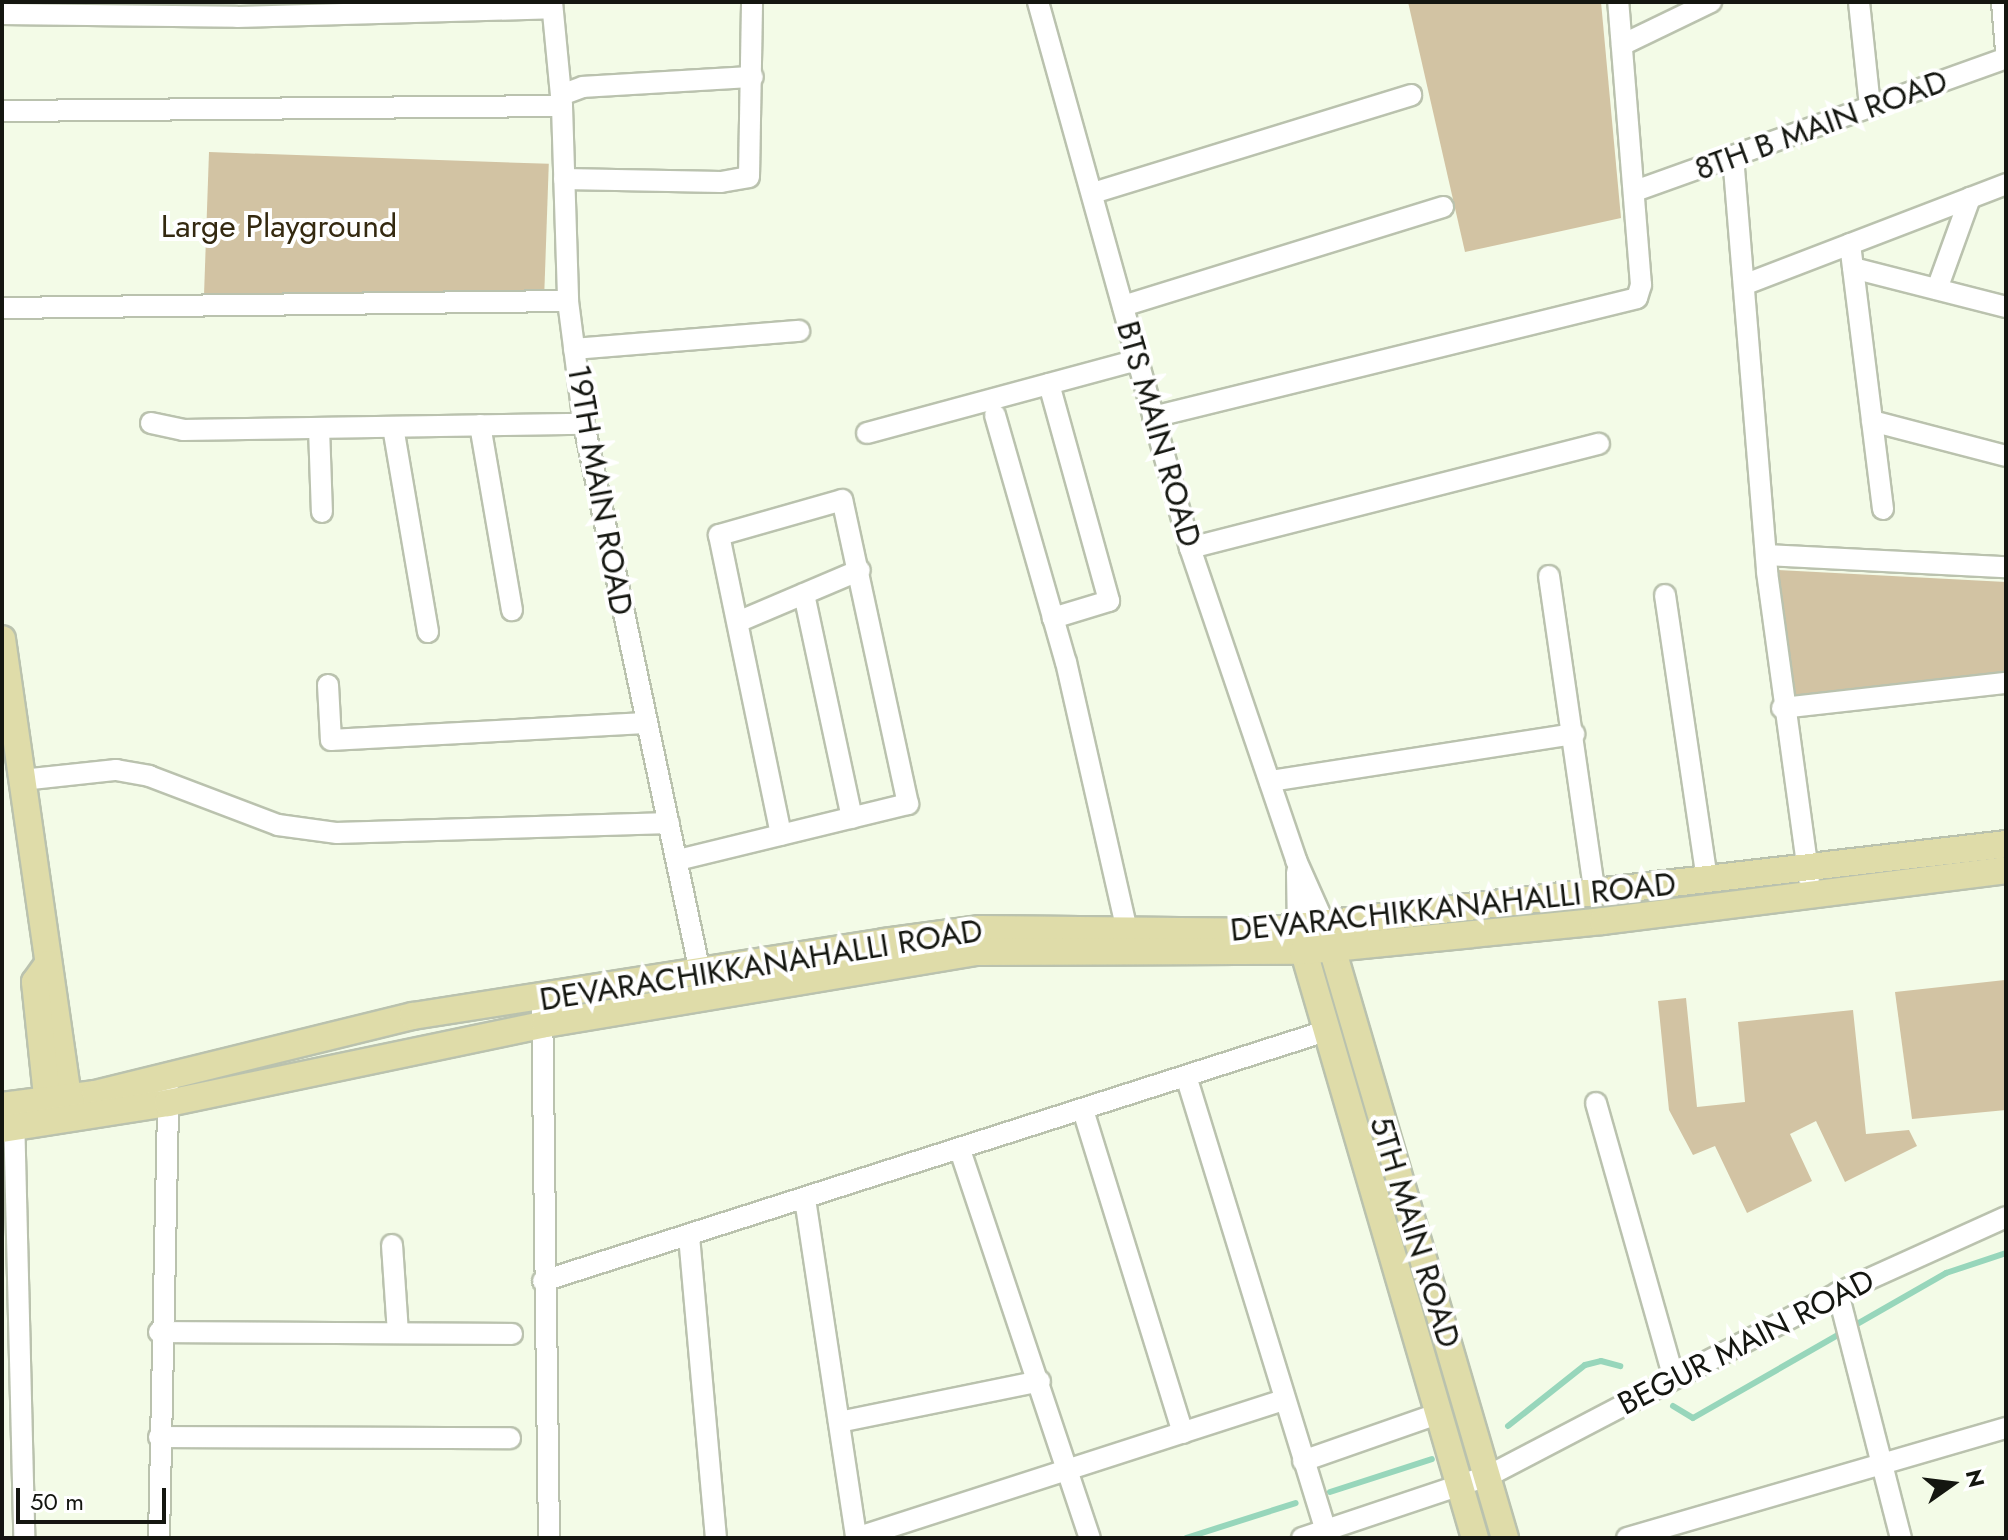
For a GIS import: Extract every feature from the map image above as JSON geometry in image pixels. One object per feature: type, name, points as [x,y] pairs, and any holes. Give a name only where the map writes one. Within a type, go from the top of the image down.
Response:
[{"type":"main road","points":[[2,639],[9,750],[22,780],[50,961],[35,982],[60,1111]]},
{"type":"main road","name":"DEVARACHIKKANAHALLI ROAD","points":[[1328,936],[1707,880],[1809,881],[2006,844]]},
{"type":"main road","name":"DEVARACHIKKANAHALLI ROAD","points":[[60,1111],[168,1076],[413,1016],[544,1011],[977,952],[1300,939],[1809,881],[2006,870]]},
{"type":"main road","name":"DEVARACHIKKANAHALLI ROAD","points":[[8,1117],[168,1103],[700,972],[980,929],[1127,930],[1300,939]]},
{"type":"main road","name":"5TH MAIN ROAD","points":[[1328,936],[1490,1475],[1505,1538]]},
{"type":"main road","name":"5TH MAIN ROAD","points":[[1300,939],[1475,1538]]},
{"type":"street","points":[[564,179],[721,182],[749,177],[752,2]]},
{"type":"street","name":"BTS MAIN ROAD","points":[[1038,2],[1190,548],[1296,860],[1328,936]]},
{"type":"street","points":[[1153,417],[1637,298],[1641,285],[1635,191],[1618,2]]},
{"type":"street","points":[[1622,45],[1711,2]]},
{"type":"street","points":[[1859,2],[1870,107]]},
{"type":"street","points":[[2002,2],[2006,51]]},
{"type":"street","points":[[2,14],[237,17],[552,5]]},
{"type":"street","name":"19TH MAIN ROAD","points":[[552,5],[562,101],[568,301],[584,424],[700,972]]},
{"type":"street","name":"8TH B MAIN ROAD","points":[[1635,191],[2006,58]]},
{"type":"street","points":[[2,111],[562,101],[583,87],[753,77]]},
{"type":"street","points":[[1093,193],[1411,95]]},
{"type":"street","points":[[1733,156],[1746,284],[1766,555],[1782,708],[1809,881]]},
{"type":"street","points":[[1746,284],[2006,184]]},
{"type":"street","points":[[1937,289],[1970,198]]},
{"type":"street","points":[[1123,306],[1443,207]]},
{"type":"street","points":[[1850,244],[1883,509]]},
{"type":"street","points":[[1853,268],[2006,307]]},
{"type":"street","points":[[2,308],[568,301]]},
{"type":"street","points":[[574,349],[799,331]]},
{"type":"street","points":[[867,433],[1138,360]]},
{"type":"street","points":[[1049,384],[1109,601],[1053,618]]},
{"type":"street","points":[[995,415],[1053,618],[1127,930]]},
{"type":"street","points":[[1872,421],[2006,456]]},
{"type":"street","points":[[151,423],[183,430],[584,424]]},
{"type":"street","points":[[480,425],[512,610]]},
{"type":"street","points":[[393,427],[428,632]]},
{"type":"street","points":[[319,428],[322,512]]},
{"type":"street","points":[[1190,548],[1599,444]]},
{"type":"street","points":[[678,860],[852,818],[908,804],[860,570],[842,500],[719,535],[740,621],[781,835]]},
{"type":"street","points":[[1766,555],[2006,567]]},
{"type":"street","points":[[740,621],[860,570]]},
{"type":"street","points":[[1549,576],[1595,895]]},
{"type":"street","points":[[804,594],[852,818]]},
{"type":"street","points":[[1665,595],[1707,880]]},
{"type":"street","points":[[1782,708],[2006,683]]},
{"type":"street","points":[[328,685],[331,740],[645,723]]},
{"type":"street","points":[[1270,781],[1574,734]]},
{"type":"street","points":[[22,780],[127,772],[278,825],[337,833],[669,823]]},
{"type":"street","name":"BTS MAIN ROAD","points":[[1296,860],[1300,939]]},
{"type":"street","points":[[544,1011],[543,1281],[549,1538]]},
{"type":"street","points":[[543,1281],[1326,1031]]},
{"type":"street","points":[[159,1538],[159,1332],[168,1076]]},
{"type":"street","points":[[1186,1076],[1283,1400],[1326,1530]]},
{"type":"street","points":[[1596,1103],[1674,1378]]},
{"type":"street","points":[[1083,1110],[1183,1433]]},
{"type":"street","points":[[8,1117],[24,1538]]},
{"type":"street","points":[[960,1150],[1071,1469],[1090,1538]]},
{"type":"street","points":[[805,1199],[856,1538],[1283,1400]]},
{"type":"street","name":"BEGUR MAIN ROAD","points":[[1302,1538],[1490,1475],[1838,1293],[2006,1217]]},
{"type":"street","points":[[689,1236],[716,1538]]},
{"type":"street","points":[[392,1245],[398,1333]]},
{"type":"street","points":[[1838,1293],[1887,1466],[1901,1538]]},
{"type":"street","points":[[159,1332],[512,1334]]},
{"type":"street","points":[[839,1422],[1040,1381]]},
{"type":"street","points":[[1303,1461],[1440,1413]]},
{"type":"street","points":[[1627,1538],[1887,1466],[2006,1428]]},
{"type":"street","points":[[159,1437],[510,1438]]},
{"type":"green space","points":[[1408,2],[1601,2],[1621,218],[1465,252]]},
{"type":"green space","name":"Large Playground","points":[[209,152],[549,164],[544,309],[204,297]]},
{"type":"green space","points":[[1778,570],[2006,582],[2006,679],[1793,707]]},
{"type":"green space","points":[[2005,980],[2006,1110],[1912,1119],[1895,992]]},
{"type":"green space","points":[[1686,998],[1697,1107],[1745,1102],[1738,1022],[1853,1010],[1866,1134],[1909,1130],[1917,1146],[1845,1182],[1816,1121],[1790,1134],[1812,1181],[1747,1213],[1715,1146],[1693,1155],[1669,1110],[1658,1001]]},
{"type":"waterway","points":[[1673,1406],[1693,1418],[1946,1273],[2006,1253]]},
{"type":"waterway","points":[[1508,1426],[1585,1365],[1601,1361],[1620,1366]]},
{"type":"waterway","points":[[1330,1492],[1432,1459]]},
{"type":"waterway","points":[[1186,1538],[1296,1503]]}]
